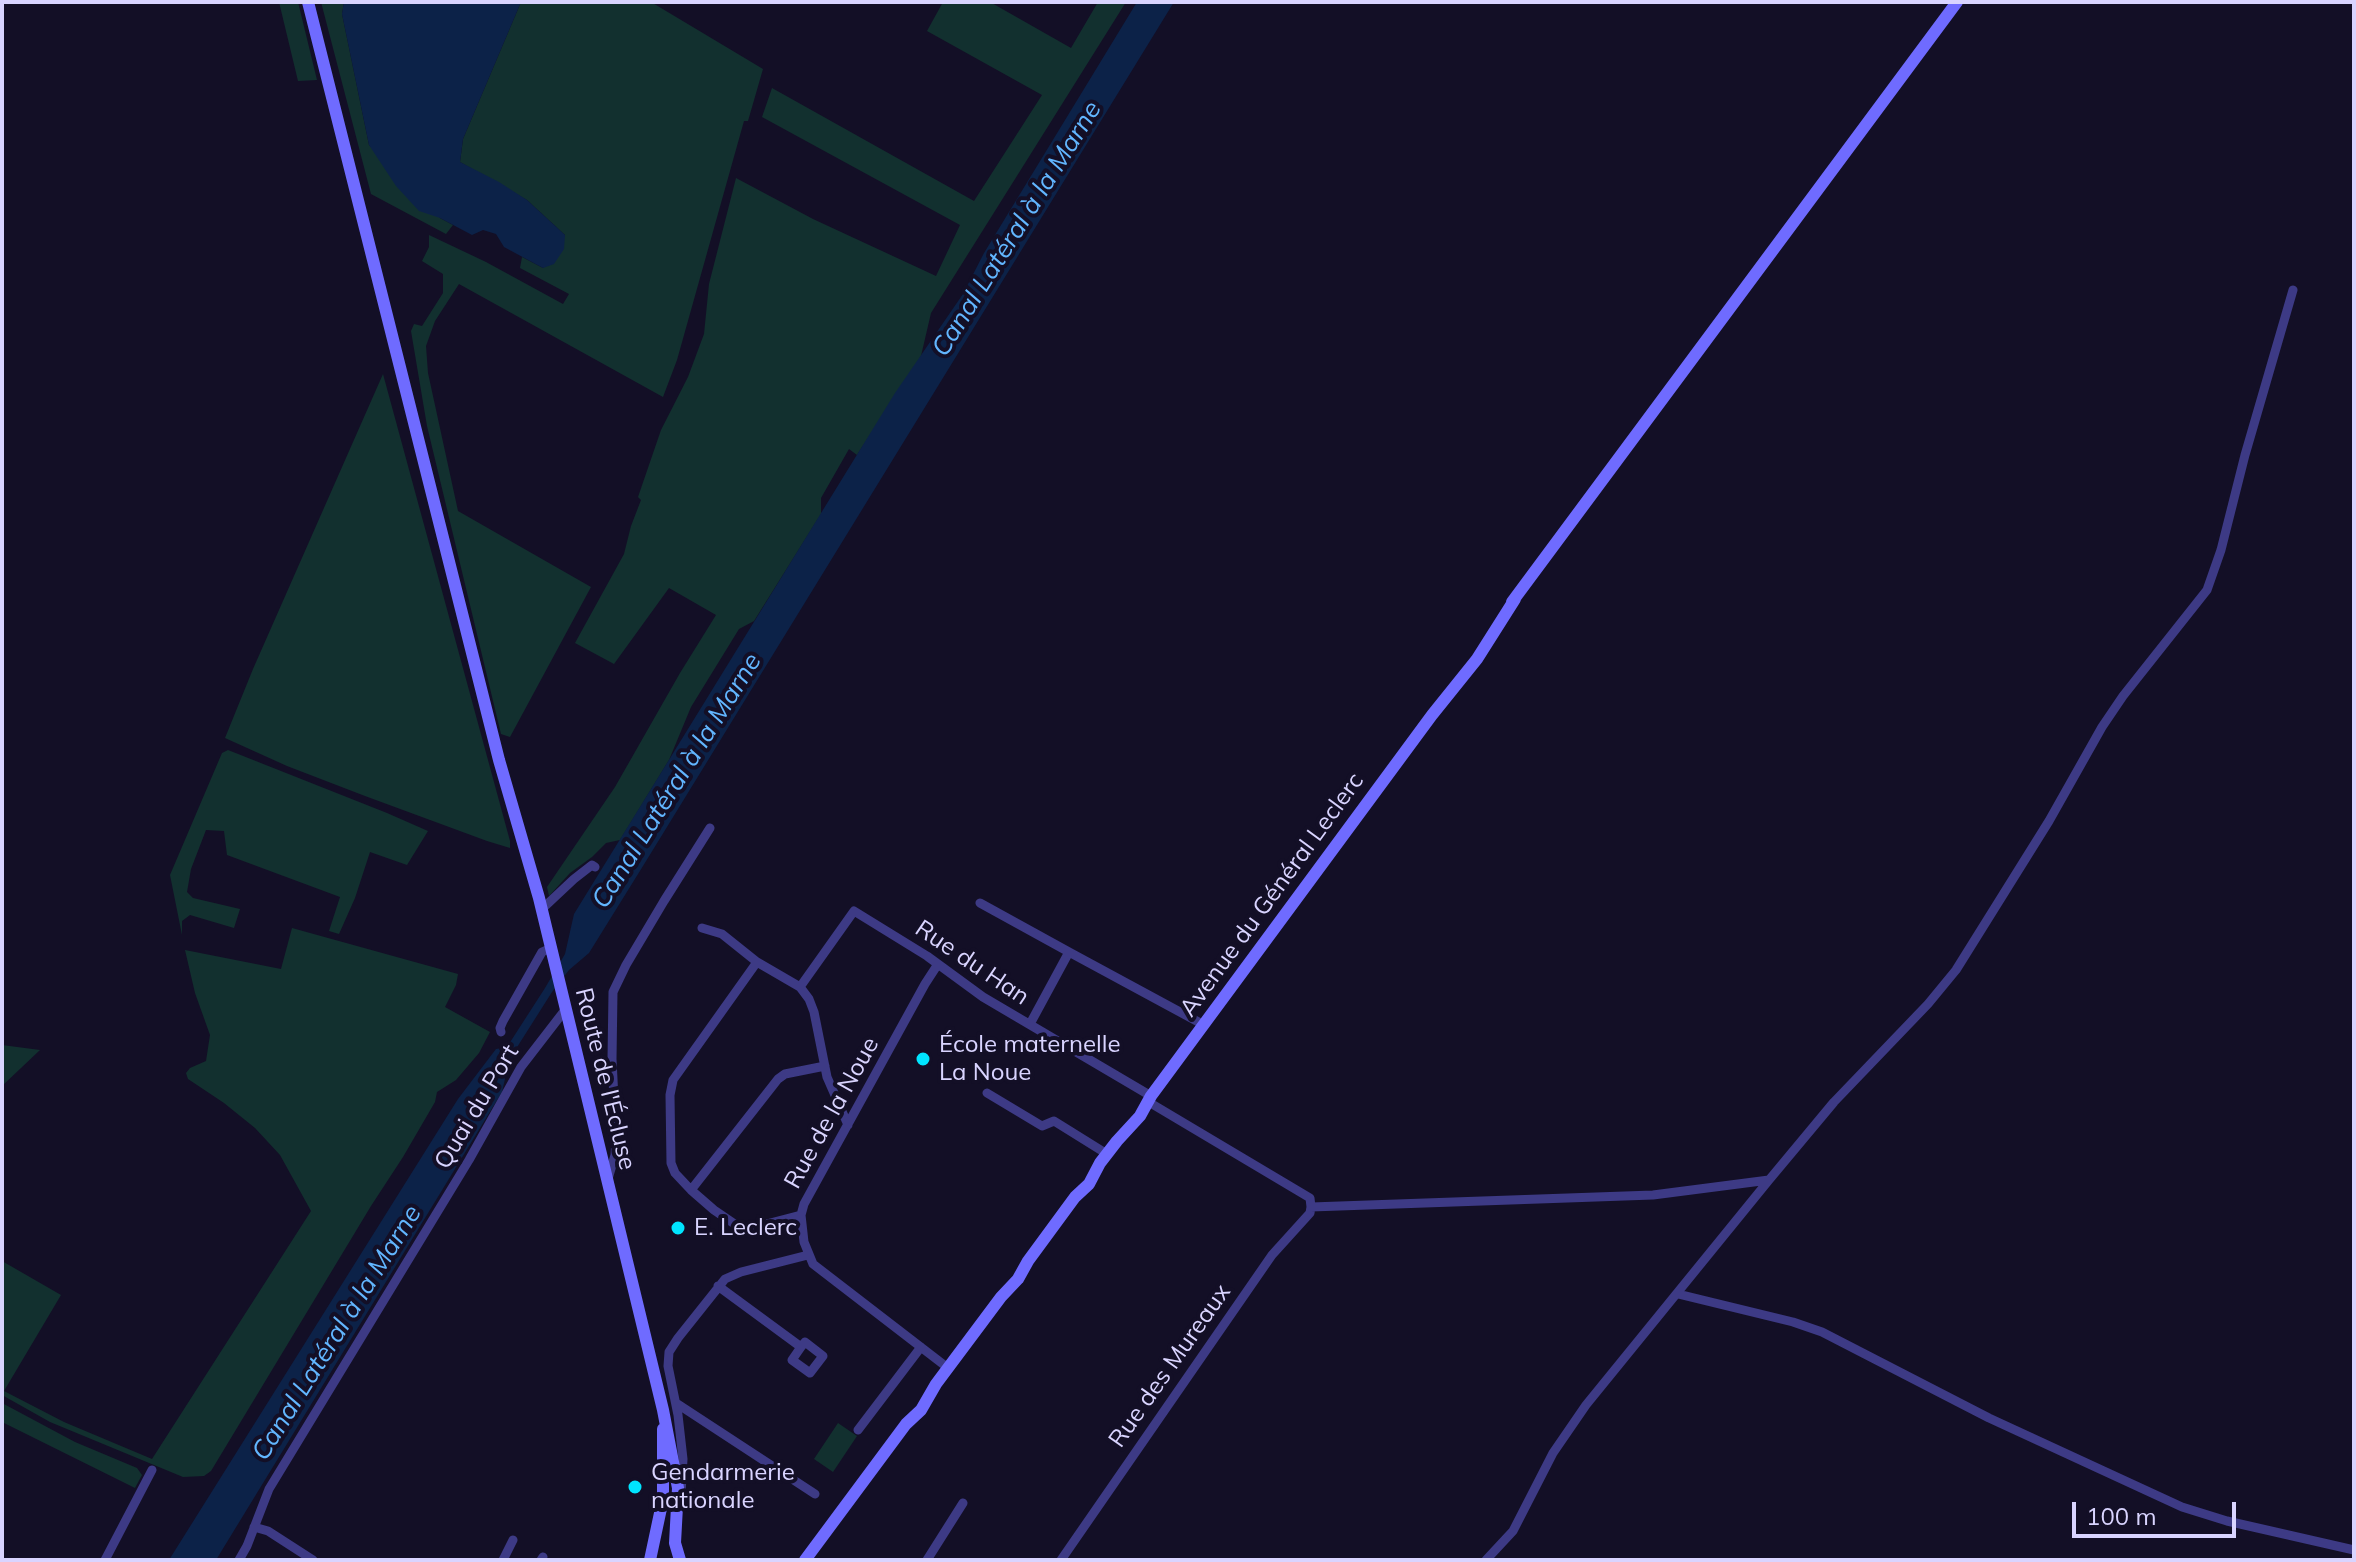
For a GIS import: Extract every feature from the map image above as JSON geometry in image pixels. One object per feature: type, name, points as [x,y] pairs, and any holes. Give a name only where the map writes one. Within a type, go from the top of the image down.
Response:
[{"type":"main road","name":"Route de l'Écluse","points":[[308,2],[499,760],[542,909],[663,1410],[675,1471],[678,1505],[675,1543],[680,1560]]},
{"type":"main road","name":"Avenue du Général Leclerc","points":[[806,1560],[906,1424],[921,1410],[936,1384],[1018,1279],[1075,1197],[1089,1184],[1117,1141],[1140,1116],[1149,1098],[1432,715],[1477,659],[1515,599],[1957,2]]},
{"type":"main road","name":"Route de l'Écluse","points":[[650,1560],[663,1499],[663,1410]]},
{"type":"main road","points":[[657,1537],[675,1543]]},
{"type":"street","points":[[1486,1560],[1513,1531],[1562,1437],[1834,1102],[1928,1004],[1956,970],[2049,821],[2102,727],[2207,590],[2221,550],[2293,290]]},
{"type":"street","points":[[607,1183],[616,1140],[613,992],[641,939],[710,828]]},
{"type":"street","points":[[542,909],[574,879],[592,865],[595,867]]},
{"type":"street","points":[[980,903],[1204,1025]]},
{"type":"street","name":"Rue du Han","points":[[800,987],[854,911],[1022,1022],[1149,1098],[1311,1202]]},
{"type":"street","points":[[702,928],[722,934],[757,962],[800,987],[809,999],[825,1066],[848,1125]]},
{"type":"street","points":[[501,1032],[503,1021],[542,952],[551,948]]},
{"type":"street","points":[[1030,1024],[1069,952]]},
{"type":"street","points":[[757,962],[677,1072],[670,1087],[671,1163],[675,1173],[691,1190],[736,1225],[746,1228],[801,1215]]},
{"type":"street","name":"Rue de la Noue","points":[[808,1255],[801,1215],[804,1204],[938,964]]},
{"type":"street","name":"Quai du Port","points":[[239,1560],[269,1489],[469,1160],[521,1067],[565,1010]]},
{"type":"street","points":[[691,1190],[778,1079],[785,1074],[825,1066]]},
{"type":"street","points":[[987,1093],[1042,1126],[1054,1121],[1104,1159]]},
{"type":"street","points":[[1311,1202],[1653,1195],[1769,1180]]},
{"type":"street","name":"Rue des Mureaux","points":[[1061,1560],[1272,1255],[1310,1213],[1311,1202]]},
{"type":"street","points":[[678,1505],[683,1486],[683,1459],[668,1358],[678,1338],[718,1286],[731,1275],[808,1255],[816,1267],[948,1368]]},
{"type":"street","points":[[718,1286],[801,1347]]},
{"type":"street","points":[[1678,1294],[1810,1327],[1989,1418],[2182,1507],[2227,1521],[2354,1550]]},
{"type":"street","points":[[858,1430],[921,1347]]},
{"type":"street","points":[[676,1403],[815,1494]]},
{"type":"street","points":[[105,1560],[152,1470]]},
{"type":"street","points":[[927,1560],[963,1503]]},
{"type":"street","points":[[254,1527],[268,1531],[313,1560]]},
{"type":"street","points":[[503,1560],[513,1540]]},
{"type":"green space","points":[[279,2],[298,2],[317,80],[298,81]]},
{"type":"green space","points":[[321,2],[344,2],[342,14],[369,145],[440,218],[453,225],[446,234],[371,194]]},
{"type":"green space","points":[[521,2],[651,2],[763,69],[748,121],[744,121],[677,360],[663,397],[459,284],[435,321],[426,346],[428,373],[458,511],[591,587],[510,737],[501,734],[427,426],[411,331],[414,324],[422,326],[443,293],[443,274],[422,261],[429,247],[429,235],[563,304],[569,294],[520,268],[522,257],[543,268],[565,235],[527,200],[460,162],[463,139]]},
{"type":"green space","points":[[943,2],[990,2],[1071,48],[1098,2],[1126,2],[931,313],[921,356],[857,455],[849,449],[821,498],[821,514],[754,621],[739,629],[691,707],[669,760],[620,840],[606,843],[570,873],[549,896],[547,887],[615,787],[716,615],[669,588],[614,664],[575,643],[624,554],[641,500],[638,497],[661,430],[688,377],[704,334],[709,284],[736,178],[813,219],[936,276],[960,225],[762,117],[772,88],[974,201],[1042,95],[927,31]]},
{"type":"green space","points":[[383,374],[510,848],[287,766],[225,738]]},
{"type":"green space","points":[[228,750],[428,831],[407,865],[370,852],[339,934],[329,931],[340,897],[227,855],[224,831],[206,830],[191,869],[187,892],[193,898],[240,909],[234,928],[190,915],[182,921],[182,935],[170,875],[222,753]]},
{"type":"green space","points":[[292,928],[458,974],[445,1007],[490,1032],[479,1053],[456,1080],[437,1092],[435,1102],[403,1157],[211,1471],[204,1476],[183,1477],[50,1422],[2,1395],[2,1261],[61,1295],[4,1391],[64,1422],[152,1459],[311,1211],[280,1155],[255,1128],[188,1079],[186,1073],[190,1068],[206,1061],[210,1035],[195,993],[185,950],[281,969]]},
{"type":"green space","points":[[2,1045],[40,1050],[2,1086]]},
{"type":"green space","points":[[2,1403],[75,1442],[137,1468],[142,1475],[135,1488],[2,1422]]},
{"type":"green space","points":[[838,1423],[857,1436],[833,1472],[814,1459]]},
{"type":"water","points":[[344,2],[521,2],[463,139],[460,162],[527,200],[565,235],[564,249],[554,264],[543,268],[504,247],[496,234],[483,230],[472,235],[419,211],[396,186],[369,145],[342,14]]},
{"type":"water","name":"Canal Latéral à la Marne","points":[[1137,2],[1174,2],[589,953],[569,970],[552,992],[514,1052],[502,1092],[216,1560],[169,1560],[458,1099],[496,1049],[507,1047],[545,988],[565,954],[574,914],[895,393],[963,294],[984,253]]},
{"type":"place","name":"École maternelle La Noue","points":[[923,1059]]},
{"type":"place","name":"E. Leclerc","points":[[678,1228]]},
{"type":"place","name":"Gendarmerie nationale","points":[[635,1487]]}]
